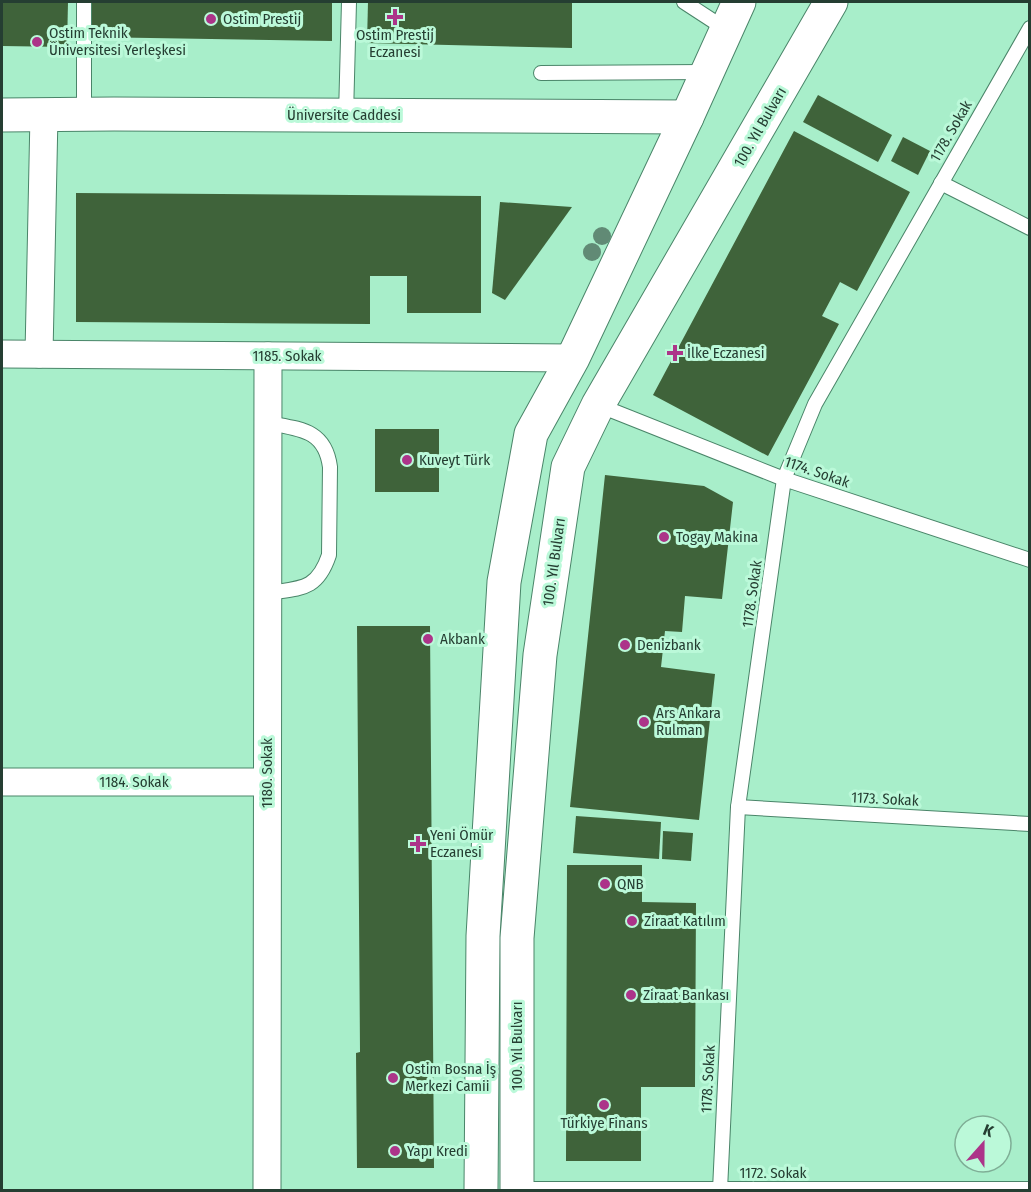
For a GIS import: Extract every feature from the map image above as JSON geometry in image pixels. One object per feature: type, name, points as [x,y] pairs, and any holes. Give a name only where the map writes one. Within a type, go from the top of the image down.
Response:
[{"type":"main road","name":"100. Yıl Bulvarı","points":[[517,1190],[517,938],[540,655],[568,467],[598,405],[831,2]]},
{"type":"main road","points":[[481,1191],[483,936],[504,582],[531,434],[573,358],[733,16]]},
{"type":"main road","name":"Üniversite Caddesi","points":[[2,115],[687,117]]},
{"type":"street","points":[[39,354],[44,114]]},
{"type":"street","name":"1185. Sokak","points":[[2,354],[573,358]]},
{"type":"street","name":"1180. Sokak","points":[[267,1191],[268,356]]},
{"type":"street","name":"1184. Sokak","points":[[2,782],[267,782]]},
{"type":"lane","points":[[84,2],[84,114]]},
{"type":"lane","points":[[346,115],[349,2]]},
{"type":"lane","points":[[684,2],[733,16]]},
{"type":"lane","name":"1178. Sokak","points":[[720,1190],[738,807],[784,479],[814,404],[1029,28]]},
{"type":"lane","points":[[541,73],[708,72]]},
{"type":"lane","points":[[941,183],[1029,228]]},
{"type":"lane","name":"1174. Sokak","points":[[598,405],[784,479],[1029,560]]},
{"type":"lane","points":[[268,423],[311,433],[322,444],[330,467],[329,555],[326,565],[306,587],[268,593]]},
{"type":"lane","name":"1173. Sokak","points":[[738,807],[1029,824]]},
{"type":"lane","name":"1172. Sokak","points":[[517,1190],[1029,1190]]},
{"type":"shaded area","points":[[2,2],[1029,2],[1029,1190],[2,1190]]},
{"type":"building","points":[[2,2],[68,2],[67,47],[2,46]]},
{"type":"building","name":"Ostim Prestij","points":[[91,2],[332,2],[332,41],[90,37]]},
{"type":"building","points":[[368,2],[572,2],[572,48],[367,43]]},
{"type":"building","points":[[818,95],[892,135],[878,162],[803,122]]},
{"type":"building","points":[[794,131],[910,192],[857,291],[840,282],[822,316],[839,324],[768,456],[653,395]]},
{"type":"building","points":[[903,137],[930,151],[918,175],[891,161]]},
{"type":"building","points":[[76,193],[481,196],[481,313],[407,313],[407,276],[370,276],[370,324],[76,322]]},
{"type":"building","points":[[500,202],[572,207],[505,300],[492,293]]},
{"type":"building","name":"Kuveyt Türk","points":[[375,429],[439,429],[439,492],[375,492]]},
{"type":"building","points":[[605,475],[704,486],[733,502],[722,599],[685,596],[682,632],[665,631],[661,667],[715,674],[699,820],[570,807]]},
{"type":"building","points":[[357,626],[430,626],[434,1168],[357,1168],[356,1053],[360,1052]]},
{"type":"building","points":[[576,816],[661,822],[659,859],[573,853]]},
{"type":"building","points":[[663,831],[693,833],[691,861],[662,859]]},
{"type":"building","points":[[567,865],[642,865],[642,902],[696,903],[695,1087],[641,1087],[641,1161],[566,1161]]},
{"type":"place","name":"Ostim Prestij Eczanesi","points":[[395,17]]},
{"type":"place","name":"Ostim Prestij","points":[[211,19]]},
{"type":"place","name":"Ostim Teknik Üniversitesi Yerleşkesi","points":[[37,42]]},
{"type":"place","name":"İlke Eczanesi","points":[[675,353]]},
{"type":"place","name":"Kuveyt Türk","points":[[407,460]]},
{"type":"place","name":"Togay Makina","points":[[664,537]]},
{"type":"place","name":"Akbank","points":[[428,639]]},
{"type":"place","name":"Denizbank","points":[[625,645]]},
{"type":"place","name":"Ars Ankara Rulman","points":[[644,722]]},
{"type":"place","name":"Yeni Ömür Eczanesi","points":[[418,844]]},
{"type":"place","name":"QNB","points":[[605,884]]},
{"type":"place","name":"Ziraat Katılım","points":[[632,921]]},
{"type":"place","name":"Ziraat Bankası","points":[[631,995]]},
{"type":"place","name":"Ostim Bosna İş Merkezi Camii","points":[[393,1078]]},
{"type":"place","name":"Türkiye Finans","points":[[604,1105]]},
{"type":"place","name":"Yapı Kredi","points":[[395,1151]]}]
